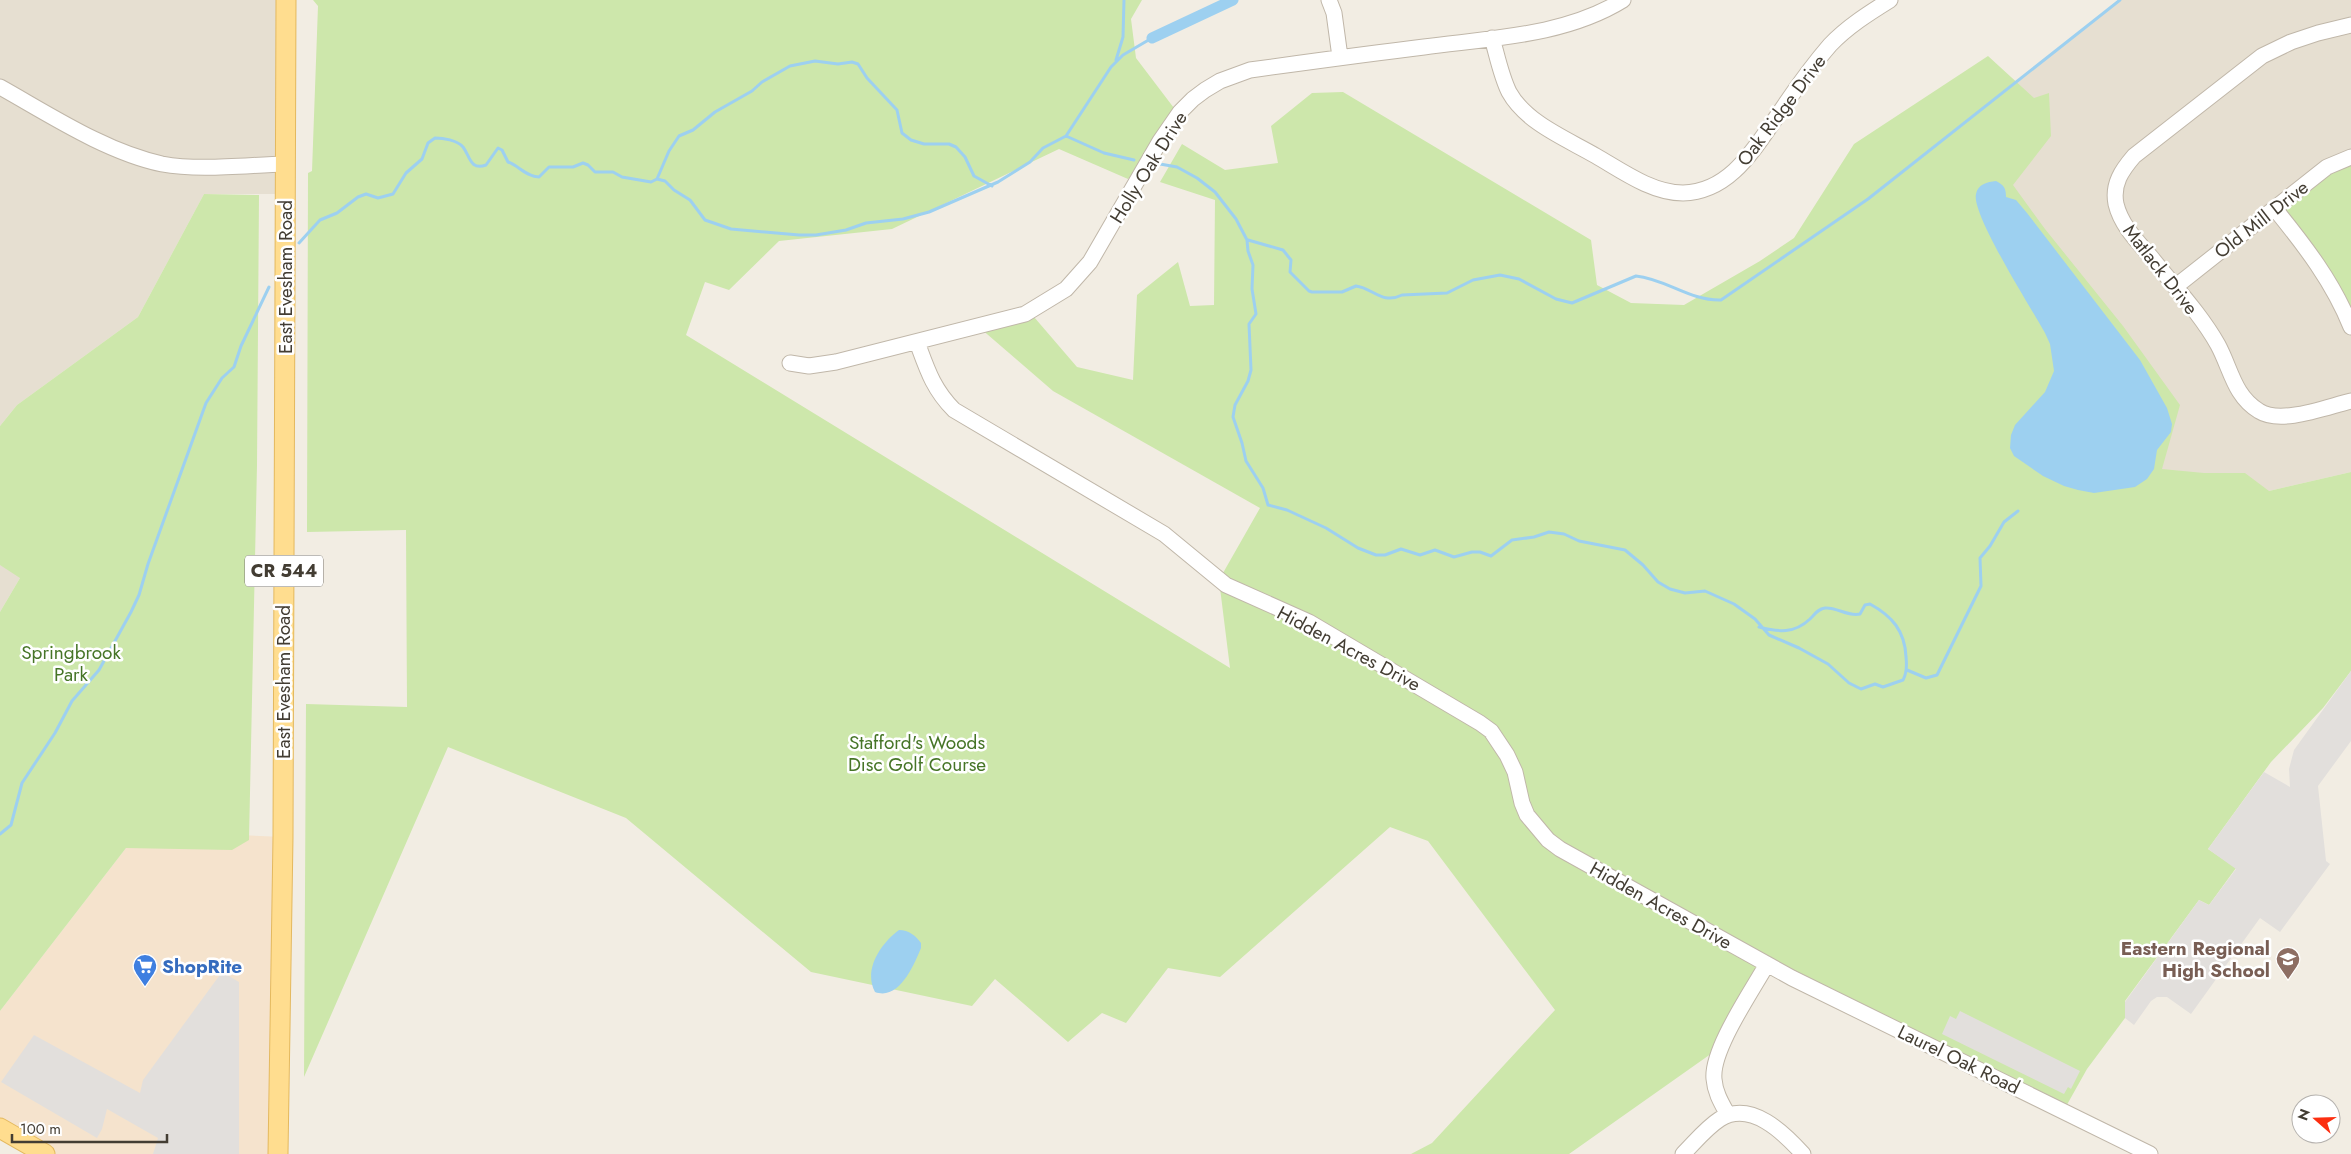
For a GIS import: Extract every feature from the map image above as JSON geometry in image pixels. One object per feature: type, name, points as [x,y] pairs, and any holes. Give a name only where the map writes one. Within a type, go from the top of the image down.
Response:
[{"type":"main road","name":"East Evesham Road","points":[[278,1154],[283,837],[286,0]]},
{"type":"main road","points":[[0,1128],[44,1154]]},
{"type":"street","points":[[1329,0],[1334,14],[1340,57]]},
{"type":"street","name":"Holly Oak Drive","points":[[790,363],[809,366],[836,362],[1025,314],[1066,289],[1090,262],[1160,140],[1180,112],[1193,99],[1220,81],[1250,70],[1492,38],[1567,25],[1590,18],[1623,0]]},
{"type":"street","name":"Oak Ridge Drive","points":[[1492,38],[1508,91],[1518,106],[1537,122],[1634,179],[1654,187],[1681,193],[1699,191],[1717,184],[1734,172],[1746,159],[1804,77],[1830,45],[1848,28],[1890,0]]},
{"type":"street","name":"Matlack Drive","points":[[2351,25],[2291,42],[2262,56],[2134,156],[2123,169],[2116,185],[2116,203],[2124,224],[2218,345],[2232,380],[2243,398],[2260,412],[2279,418],[2351,401]]},
{"type":"street","points":[[0,87],[98,140],[139,158],[164,164],[285,164]]},
{"type":"street","name":"Old Mill Drive","points":[[2174,286],[2327,167],[2351,157]]},
{"type":"street","points":[[2275,209],[2312,255],[2338,297],[2351,327]]},
{"type":"street","name":"Hidden Acres Drive","points":[[917,342],[933,384],[941,397],[954,410],[1164,534],[1226,585],[1308,622],[1480,723],[1491,731],[1507,754],[1515,772],[1522,803],[1548,840],[1560,849],[1767,964]]},
{"type":"street","points":[[1728,1115],[1715,1090],[1714,1062],[1722,1044],[1767,964]]},
{"type":"street","name":"Laurel Oak Road","points":[[1767,964],[2150,1154]]},
{"type":"street","points":[[1683,1154],[1709,1127],[1728,1115],[1746,1114],[1764,1120],[1779,1130],[1803,1154]]},
{"type":"shaded area","points":[[0,0],[286,0],[285,194],[204,194],[138,317],[17,405],[0,426]]},
{"type":"shaded area","points":[[2120,0],[2351,0],[2351,472],[2269,491],[2159,671],[1950,136]]},
{"type":"shaded area","points":[[0,555],[27,566],[0,612]]},
{"type":"shaded area","points":[[2351,671],[2351,741],[2318,786],[2326,861],[2330,864],[2280,932],[2260,918],[2191,1014],[2167,997],[2157,997],[2151,1001],[2134,1025],[2125,1018],[2125,1002],[2199,900],[2209,905],[2236,869],[2208,849],[2264,772],[2290,787],[2289,769],[2294,750]]},
{"type":"shaded area","points":[[126,830],[283,837],[278,1154],[45,1154],[0,1128],[0,1011],[126,848]]},
{"type":"shaded area","points":[[222,972],[239,982],[239,1154],[153,1154],[158,1138],[107,1109],[102,1129],[97,1138],[1,1082],[34,1035],[140,1093],[143,1080]]},
{"type":"shaded area","points":[[1960,1011],[2080,1071],[2071,1089],[2068,1087],[2064,1094],[1942,1034],[1950,1016],[1956,1019]]},
{"type":"green space","name":"Stafford's Woods Disc Golf Course","points":[[313,0],[1142,0],[1131,19],[1136,58],[1180,116],[1128,179],[1059,149],[892,229],[779,241],[729,290],[705,282],[686,335],[1230,668],[1219,580],[1260,508],[1053,391],[980,328],[1028,310],[1077,367],[1133,380],[1137,295],[1178,262],[1190,306],[1214,305],[1215,200],[1160,182],[1182,144],[1225,170],[1278,163],[1271,126],[1312,93],[1343,92],[1591,240],[1597,285],[1631,303],[1684,305],[1760,261],[1794,238],[1854,144],[1988,56],[2034,98],[2049,93],[2051,136],[2013,185],[2045,229],[2123,326],[2180,405],[2162,469],[2204,473],[2245,473],[2269,491],[2351,472],[2351,671],[2323,708],[2271,762],[2208,849],[2236,868],[2209,905],[2199,900],[2125,1001],[2125,1018],[2087,1069],[2064,1110],[1761,971],[1715,1051],[1569,1154],[1411,1154],[1432,1143],[1555,1010],[1428,841],[1390,827],[1220,977],[1168,968],[1126,1023],[1102,1013],[1068,1042],[995,979],[972,1006],[811,972],[626,818],[448,747],[304,1077],[306,704],[407,707],[406,530],[307,532],[308,173],[312,171],[318,6]]},
{"type":"green space","points":[[2351,157],[2351,327],[2275,209]]},
{"type":"green space","name":"Springbrook Park","points":[[204,194],[259,195],[257,465],[249,840],[232,850],[126,848],[0,1011],[0,612],[20,578],[0,565],[0,426],[17,405],[138,317]]},
{"type":"water","points":[[1996,181],[2004,187],[2006,197],[2016,200],[2027,213],[2140,360],[2167,408],[2172,424],[2171,432],[2157,450],[2154,469],[2147,479],[2135,487],[2094,493],[2064,486],[2043,476],[2014,456],[2010,448],[2011,435],[2015,425],[2045,392],[2054,371],[2050,344],[2045,333],[1992,241],[1977,205],[1976,194],[1979,188],[1986,183]]},
{"type":"water","points":[[899,930],[909,932],[914,936],[921,943],[921,948],[910,972],[898,987],[884,993],[875,992],[871,975],[876,958],[886,942]]},
{"type":"waterway","points":[[1116,60],[1123,37],[1124,0]]},
{"type":"waterway","points":[[1152,38],[1233,0]]},
{"type":"waterway","points":[[1248,240],[1283,250],[1291,260],[1290,272],[1312,292],[1342,292],[1356,286],[1383,297],[1395,298],[1402,295],[1447,293],[1473,280],[1500,275],[1519,279],[1556,299],[1572,303],[1636,276],[1658,281],[1688,294],[1721,300],[1868,199],[2120,0]]},
{"type":"waterway","points":[[657,179],[665,181],[674,190],[690,200],[705,220],[731,229],[816,235],[846,230],[866,223],[903,219],[929,212],[998,182],[1030,162],[1043,148],[1066,136],[1111,67],[1123,55],[1152,38]]},
{"type":"waterway","points":[[299,243],[320,220],[337,213],[358,197],[366,194],[378,198],[393,194],[406,173],[422,159],[428,143],[435,138],[442,138],[457,143],[463,147],[471,162],[477,166],[486,165],[498,148],[502,150],[508,162],[535,177],[539,177],[549,167],[573,167],[583,163],[595,172],[613,172],[622,177],[651,182],[657,179],[669,151],[679,136],[693,130],[715,112],[790,66],[815,61],[838,64],[852,62],[858,64],[867,78],[897,110],[902,133],[911,140],[924,144],[949,144],[956,147],[965,157],[974,176],[992,186]]},
{"type":"waterway","points":[[1066,136],[1104,153],[1134,160]]},
{"type":"waterway","points":[[1160,164],[1177,167],[1197,178],[1215,192],[1236,219],[1247,240],[1248,251],[1253,265],[1252,289],[1256,314],[1249,324],[1251,370],[1248,381],[1235,405],[1233,417],[1246,461],[1263,488],[1268,505],[1287,510],[1326,528],[1358,548],[1376,555],[1385,555],[1401,549],[1420,555],[1435,550],[1454,557],[1472,552],[1480,552],[1491,556],[1512,540],[1534,537],[1549,532],[1564,534],[1579,541],[1625,550],[1643,565],[1658,582],[1670,589],[1685,593],[1705,591],[1734,604],[1755,619],[1769,635],[1799,648],[1828,664],[1849,683],[1861,689],[1875,684],[1883,687],[1903,680],[1905,675],[1907,666],[1905,648],[1900,632],[1891,619],[1870,604],[1865,605],[1860,614],[1856,615],[1825,608],[1817,612],[1804,624],[1792,629],[1780,631],[1766,629],[1759,627]]},
{"type":"waterway","points":[[0,834],[11,825],[22,783],[55,733],[72,701],[99,670],[131,612],[139,595],[148,564],[206,403],[222,378],[234,367],[241,346],[269,287]]},
{"type":"waterway","points":[[1907,670],[1926,678],[1937,675],[1981,586],[1980,558],[1990,546],[2004,522],[2018,511]]},
{"type":"place","name":"Eastern Regional High School","points":[[2288,980]]},
{"type":"place","name":"ShopRite","points":[[145,987]]}]
